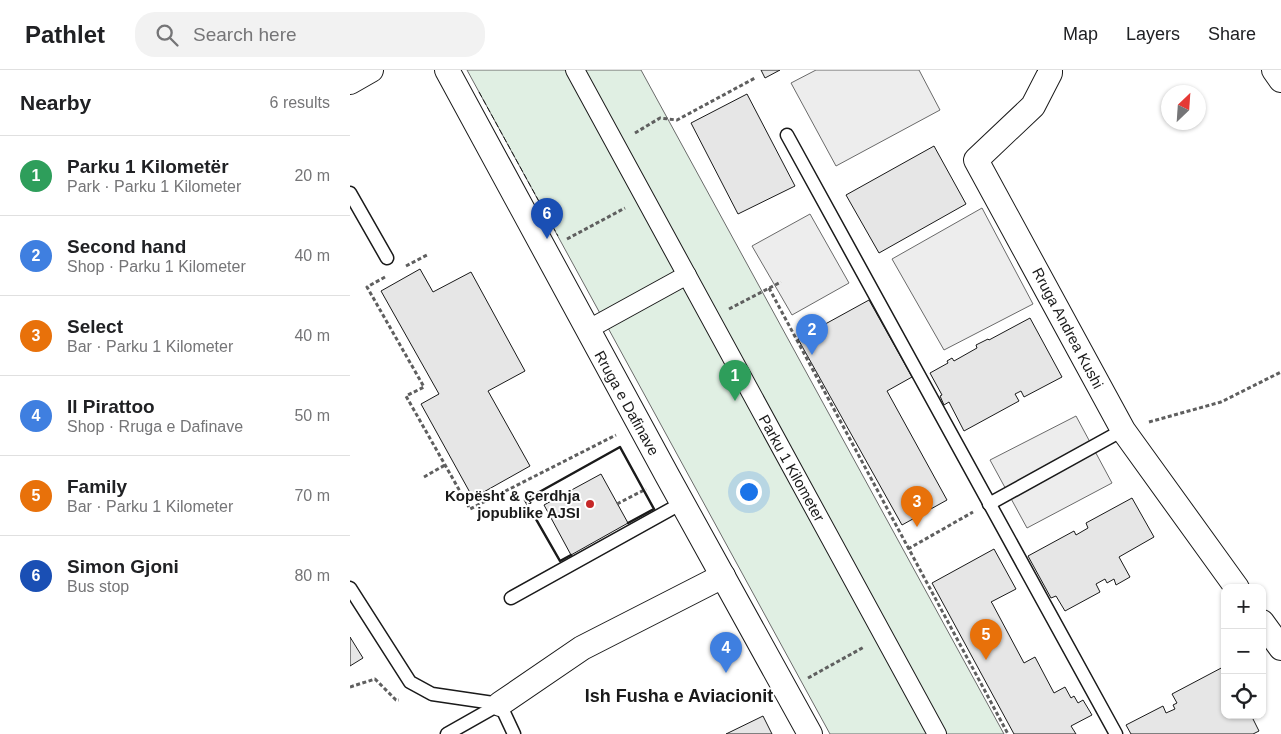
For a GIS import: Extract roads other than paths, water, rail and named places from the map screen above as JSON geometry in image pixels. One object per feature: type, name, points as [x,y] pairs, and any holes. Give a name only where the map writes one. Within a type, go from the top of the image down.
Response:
[{"type":"street","points":[[350,82],[371,70]]},
{"type":"street","name":"Rruga e Dafinave","points":[[447,70],[638,424],[810,734]]},
{"type":"street","name":"Parku 1 Kilometer","points":[[575,70],[937,734]]},
{"type":"street","name":"Rruga Andrea Kushi","points":[[1050,70],[1033,106],[976,160],[1123,430],[1234,584]]},
{"type":"street","points":[[1274,70],[1281,80]]},
{"type":"street","points":[[587,330],[687,275]]},
{"type":"street","points":[[500,704],[582,648],[723,576]]},
{"type":"street","points":[[1266,627],[1281,648]]},
{"type":"lane","points":[[787,135],[1116,734]]},
{"type":"lane","points":[[350,193],[387,258]]},
{"type":"lane","points":[[989,504],[1123,430]]},
{"type":"lane","points":[[511,598],[682,503]]},
{"type":"lane","points":[[350,588],[410,682],[432,694],[500,704]]},
{"type":"lane","points":[[447,734],[500,704]]},
{"type":"lane","points":[[500,704],[514,734]]},
{"type":"place","name":"Simon Gjoni","points":[[547,239]]},
{"type":"place","name":"Second hand","points":[[812,355]]},
{"type":"place","name":"Parku 1 Kilometër","points":[[735,401]]},
{"type":"place","name":"Kopësht & Çerdhja jopublike AJSI","points":[[590,504]]},
{"type":"place","name":"Select","points":[[917,527]]},
{"type":"place","name":"Family","points":[[986,660]]},
{"type":"place","name":"Il Pirattoo","points":[[726,673]]},
{"type":"district","name":"Ish Fusha e Aviacionit","points":[[679,696]]}]
